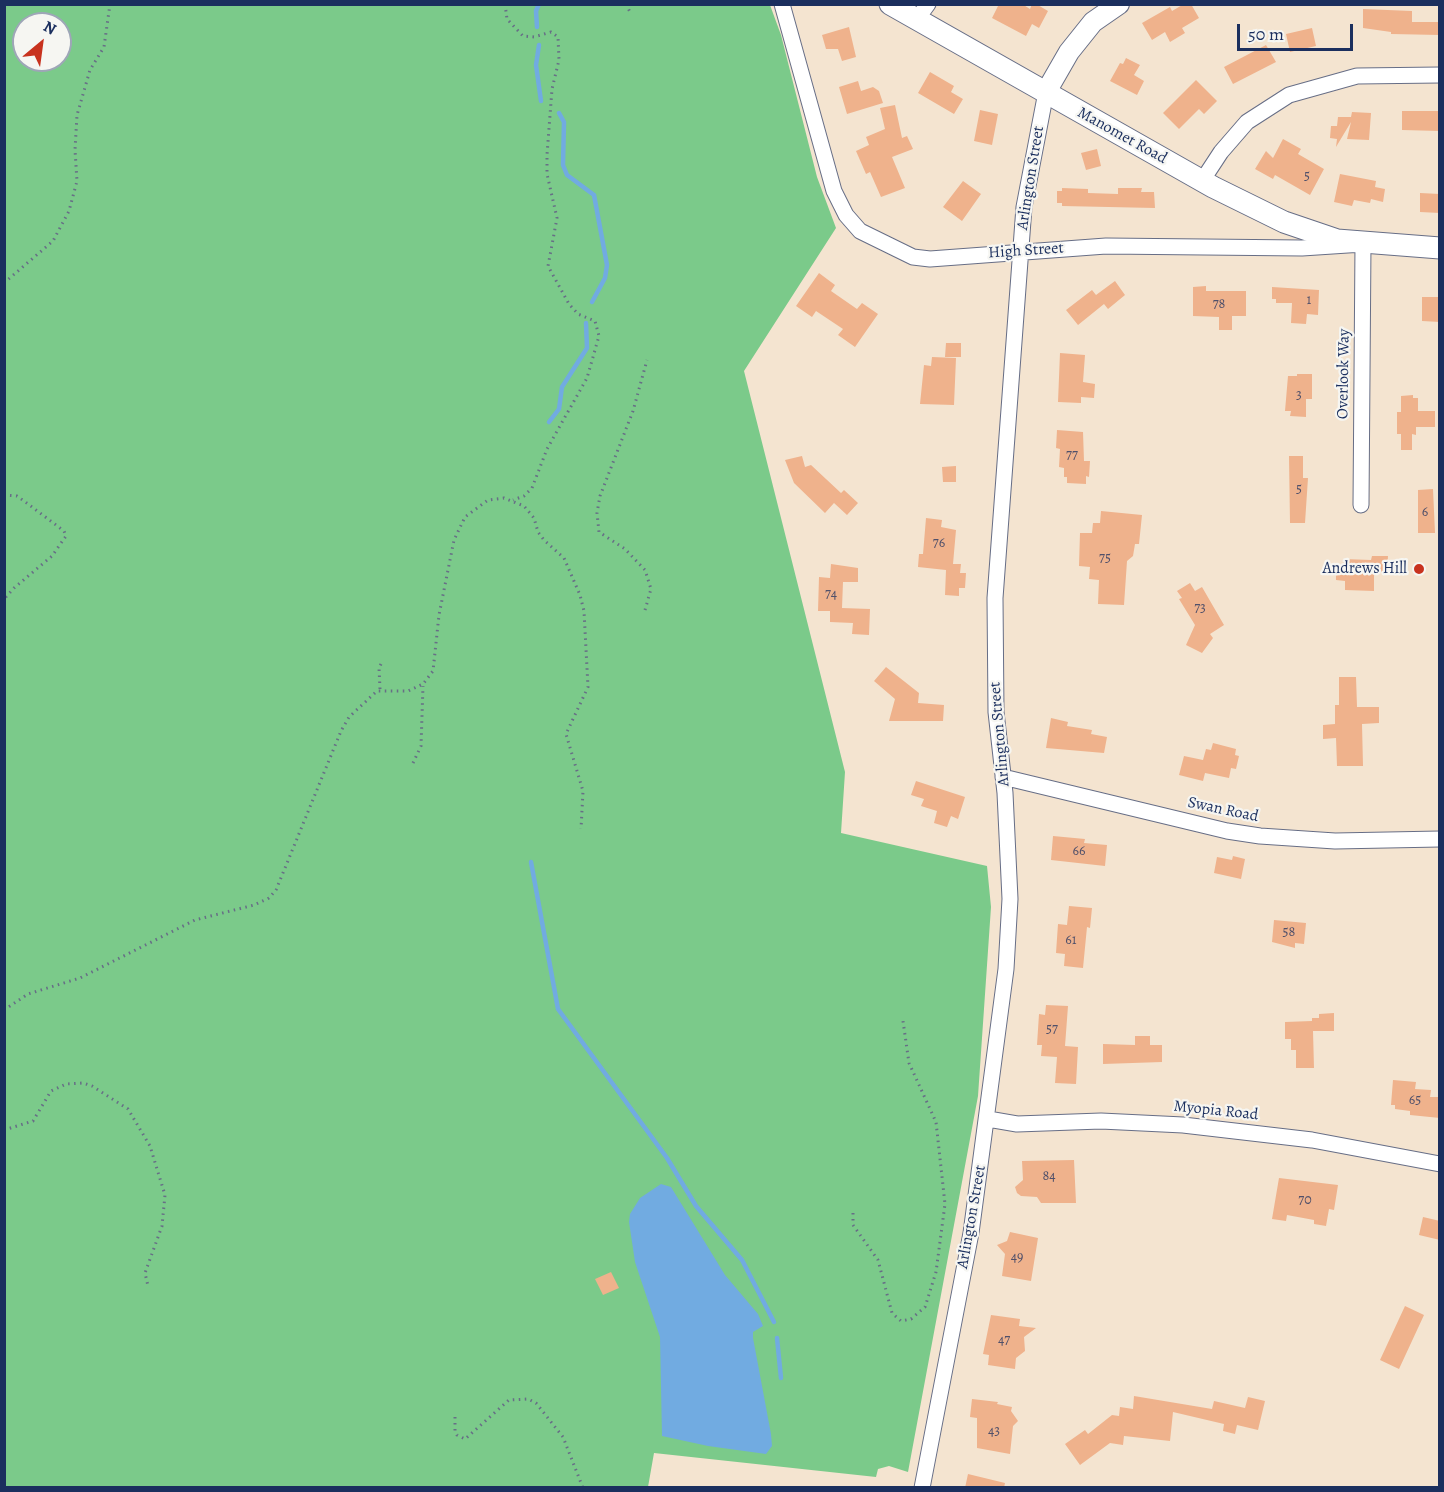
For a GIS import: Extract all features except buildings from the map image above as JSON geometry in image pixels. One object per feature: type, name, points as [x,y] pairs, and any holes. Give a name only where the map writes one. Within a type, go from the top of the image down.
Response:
[{"type":"main road","name":"Manomet Road","points":[[890,4],[923,12],[1046,92],[1202,181],[1284,222],[1336,240],[1363,244]]},
{"type":"main road","name":"High Street","points":[[1363,244],[1440,248]]},
{"type":"street","name":"High Street","points":[[782,4],[834,191],[846,215],[860,231],[913,258],[1106,246],[1302,248],[1363,244]]},
{"type":"street","name":"Arlington Street","points":[[922,1488],[971,1233],[988,1119],[1006,969],[1010,900],[1003,777],[996,712],[994,635],[1005,439],[1023,207],[1046,92],[1069,52],[1093,22],[1119,4]]},
{"type":"street","points":[[1202,181],[1221,152],[1247,122],[1289,95],[1357,76],[1440,75]]},
{"type":"street","name":"Overlook Way","points":[[1360,505],[1363,244]]},
{"type":"street","name":"Swan Road","points":[[1003,777],[1215,828],[1260,836],[1335,841],[1440,839]]},
{"type":"street","name":"Myopia Road","points":[[988,1119],[1017,1124],[1101,1121],[1183,1125],[1312,1140],[1440,1164]]},
{"type":"path","points":[[4,283],[53,242],[69,211],[77,181],[75,150],[77,115],[90,70],[104,47],[110,4]]},
{"type":"path","points":[[4,1010],[21,998],[80,978],[195,920],[254,905],[269,898],[276,890],[341,730],[363,701],[381,691],[408,691],[423,684],[435,666],[439,615],[454,540],[461,523],[482,502],[494,499],[513,500],[524,496],[532,488],[547,449],[587,378],[599,336],[595,321],[578,314],[569,304],[548,266],[557,218],[548,174],[547,155],[552,89],[560,53],[558,37],[551,32],[534,37],[523,36],[507,19],[505,4]]},
{"type":"path","points":[[626,4],[630,12]]},
{"type":"path","points":[[645,609],[651,590],[645,570],[625,549],[599,532],[597,513],[604,482],[633,411],[646,360]]},
{"type":"path","points":[[4,495],[17,496],[64,531],[66,536],[52,556],[5,597],[4,604]]},
{"type":"path","points":[[513,500],[531,513],[538,532],[564,558],[584,611],[588,687],[566,734],[583,791],[581,829]]},
{"type":"path","points":[[381,691],[378,684],[383,660]]},
{"type":"path","points":[[413,763],[421,747],[423,684]]},
{"type":"path","points":[[853,1213],[853,1225],[878,1260],[884,1292],[892,1313],[901,1321],[911,1319],[925,1307],[933,1283],[941,1251],[945,1204],[936,1122],[909,1063],[903,1021]]},
{"type":"path","points":[[4,1130],[33,1121],[51,1091],[66,1084],[83,1083],[92,1086],[128,1109],[150,1146],[165,1195],[162,1226],[146,1267],[148,1286]]},
{"type":"path","points":[[455,1417],[457,1435],[465,1438],[509,1400],[528,1399],[536,1403],[563,1437],[583,1488]]},
{"type":"green space","points":[[5,5],[770,5],[781,35],[817,177],[836,228],[744,371],[845,772],[841,833],[987,866],[991,907],[978,1096],[908,1472],[889,1466],[878,1469],[876,1477],[654,1453],[648,1487],[5,1488]]},
{"type":"water","points":[[661,1184],[671,1187],[725,1275],[758,1314],[763,1326],[753,1332],[753,1338],[771,1434],[772,1446],[766,1454],[708,1446],[662,1436],[660,1337],[635,1262],[629,1222],[630,1214],[640,1198]]},
{"type":"waterway","points":[[537,27],[536,11],[539,4]]},
{"type":"waterway","points":[[539,45],[536,65],[541,101]]},
{"type":"waterway","points":[[559,113],[564,122],[563,165],[567,175],[594,195],[607,265],[605,278],[592,302]]},
{"type":"waterway","points":[[549,422],[559,409],[562,387],[587,348],[586,323]]},
{"type":"waterway","points":[[531,862],[558,1009],[667,1158],[696,1206],[742,1260],[774,1322]]},
{"type":"waterway","points":[[777,1338],[781,1378]]},
{"type":"place","name":"Andrews Hill","points":[[1419,569]]}]
